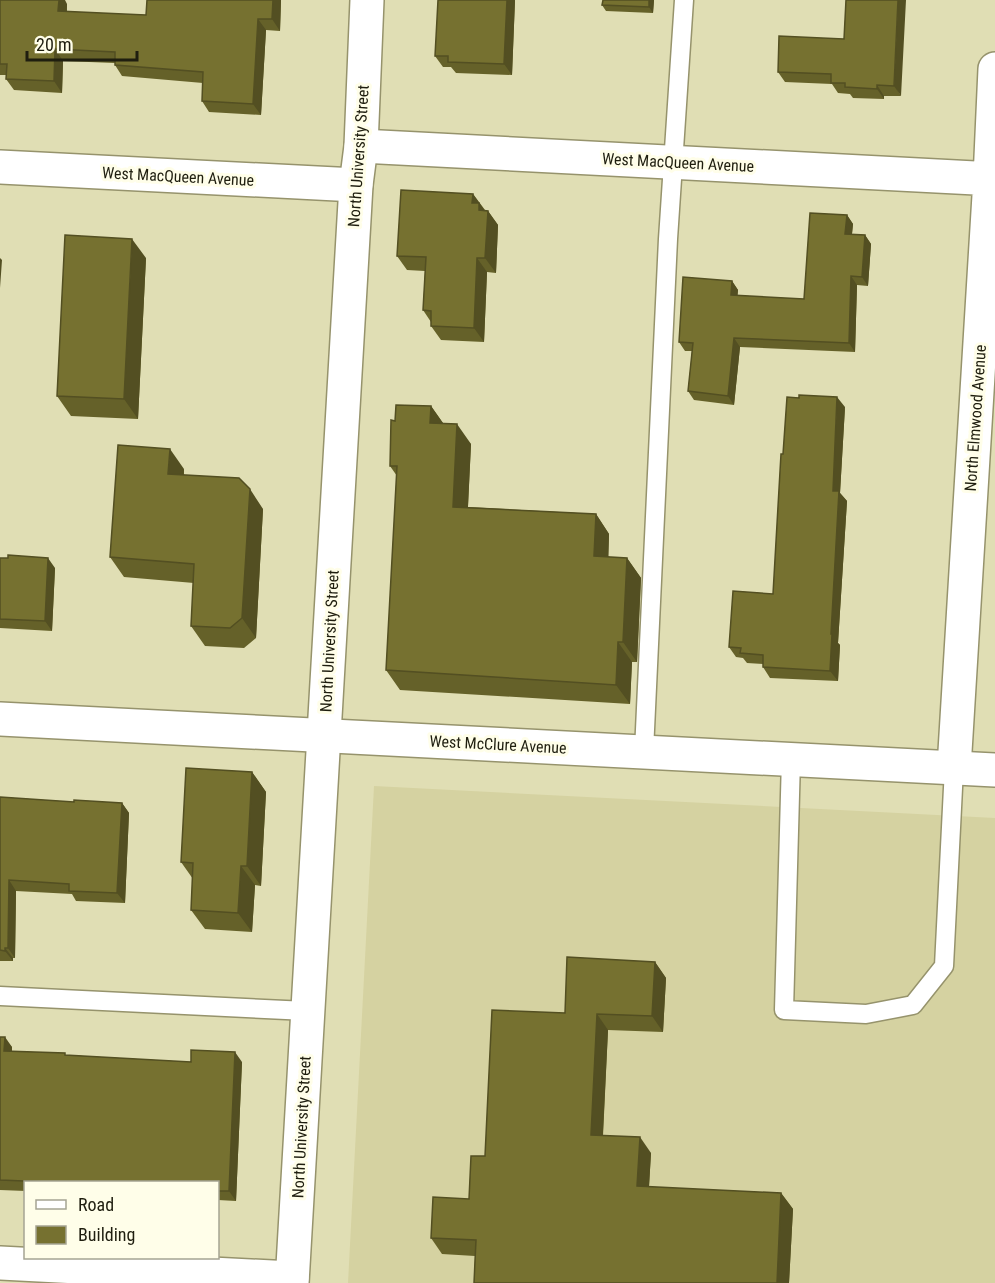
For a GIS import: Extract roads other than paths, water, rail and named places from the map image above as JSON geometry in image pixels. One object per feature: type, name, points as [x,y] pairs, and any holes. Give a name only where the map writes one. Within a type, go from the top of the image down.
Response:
[{"type":"street","name":"North University Street","points":[[292,1280],[356,185],[361,146],[367,0]]},
{"type":"street","name":"North Elmwood Avenue","points":[[954,768],[993,179],[995,69]]},
{"type":"street","name":"West MacQueen Avenue","points":[[361,146],[993,179]]},
{"type":"street","name":"West MacQueen Avenue","points":[[0,167],[356,185]]},
{"type":"street","name":"West McClure Avenue","points":[[0,719],[995,770]]},
{"type":"street","points":[[0,1263],[292,1280]]},
{"type":"lane","points":[[644,751],[668,239],[684,0]]},
{"type":"lane","points":[[791,759],[784,1010],[866,1014],[913,1005],[944,966],[954,768]]},
{"type":"lane","points":[[0,996],[307,1011]]}]
